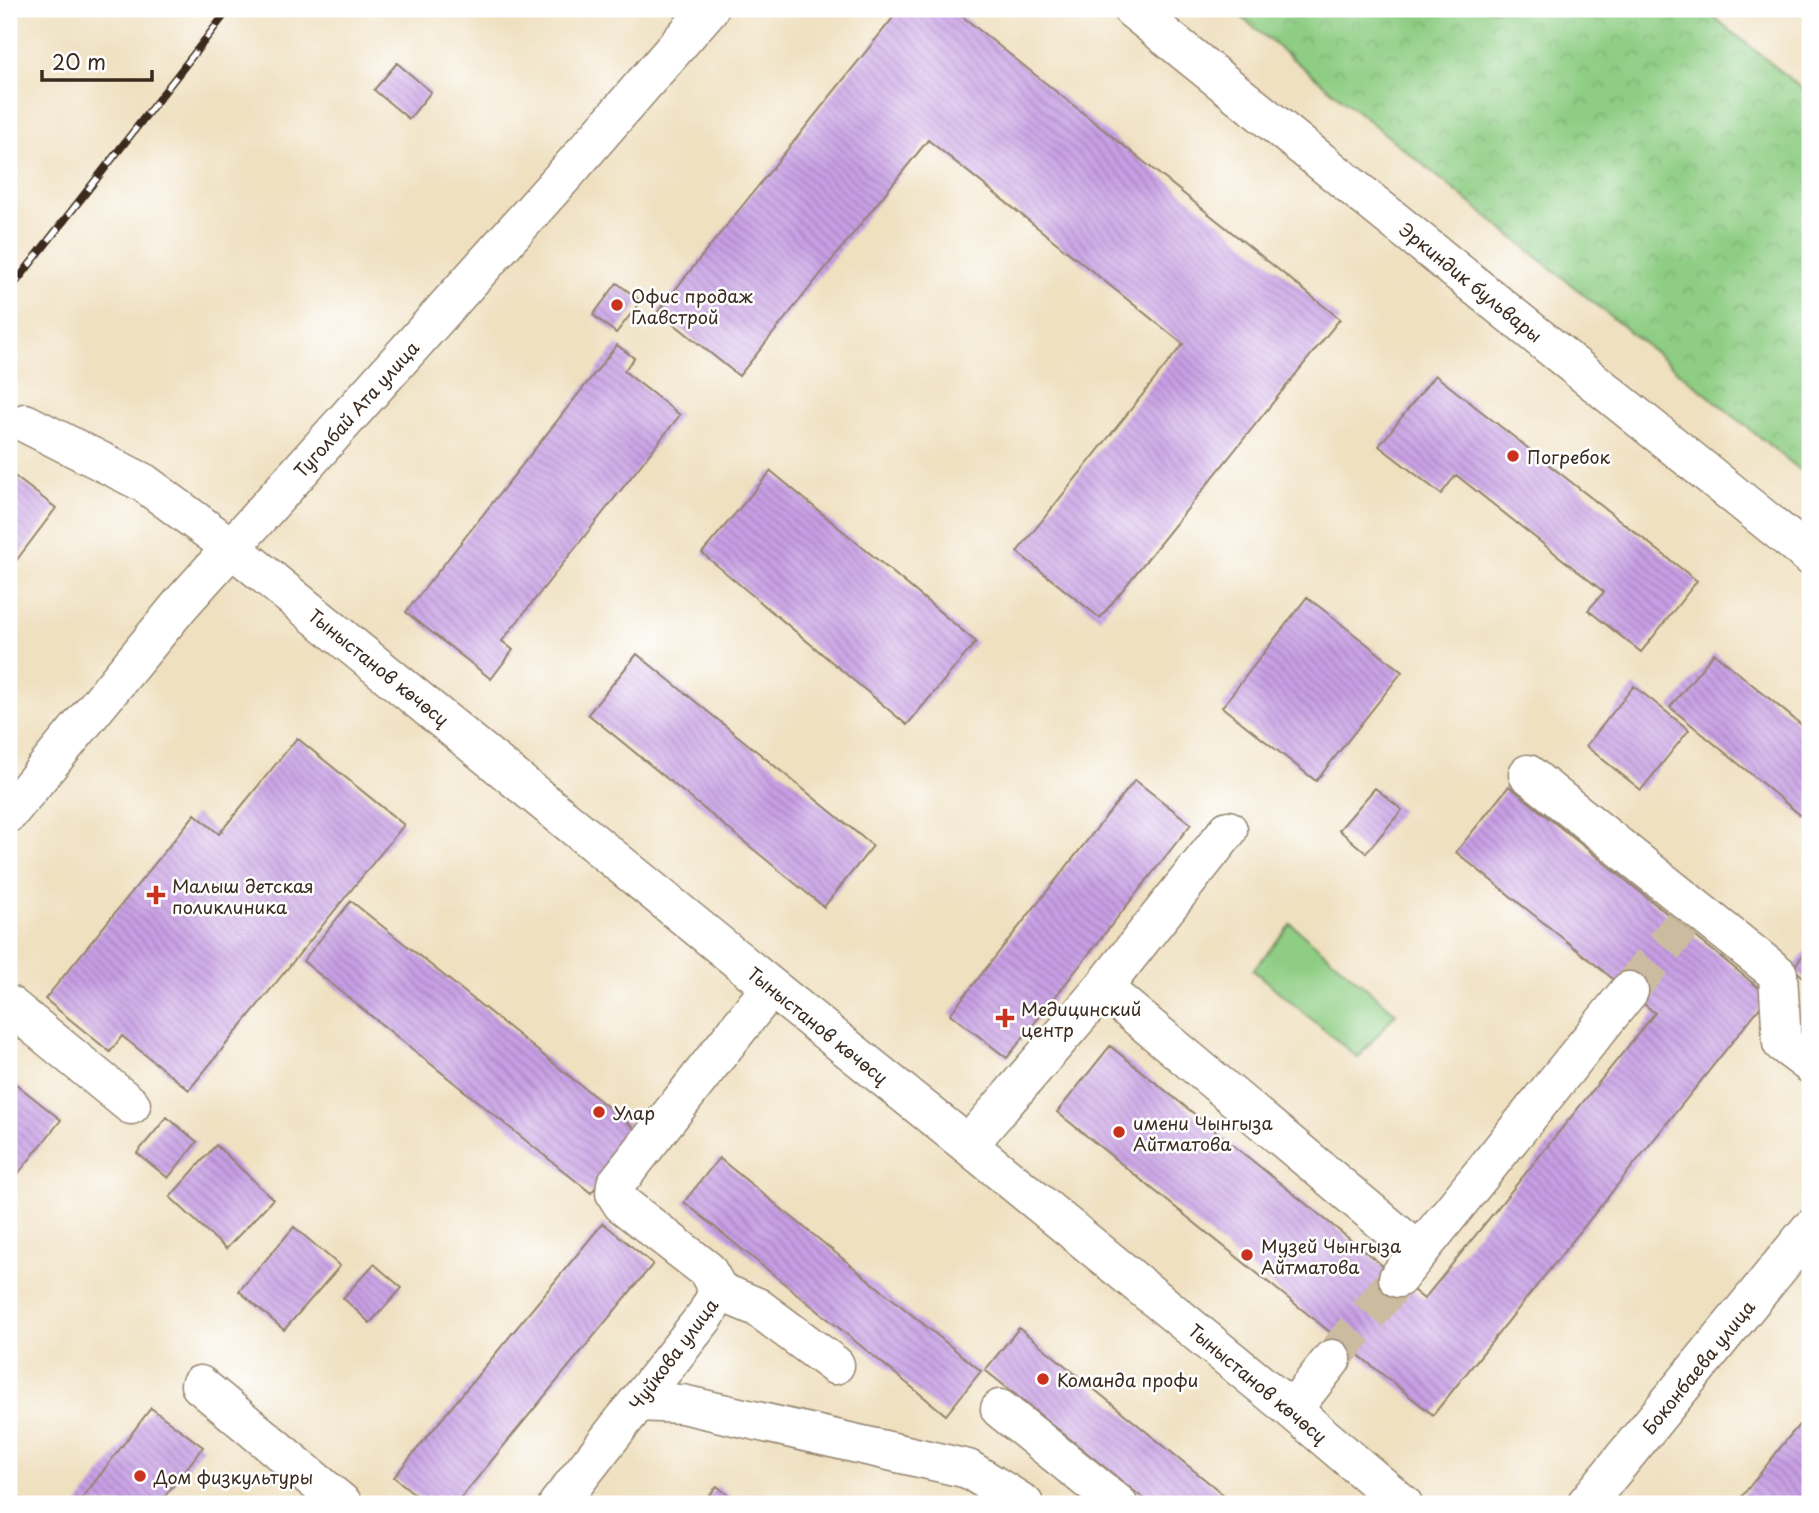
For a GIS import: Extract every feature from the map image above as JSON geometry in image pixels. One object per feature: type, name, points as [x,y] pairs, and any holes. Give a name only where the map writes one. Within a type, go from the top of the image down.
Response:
[{"type":"street","name":"Туголбай Ата улица","points":[[9,813],[181,604],[569,170],[709,9]]},
{"type":"street","name":"Эркиндик бульвары","points":[[1132,9],[1810,556]]},
{"type":"street","name":"Тыныстанов көчөсү","points":[[25,423],[144,482],[232,548],[1292,1410],[1362,1492],[1403,1504]]},
{"type":"street","points":[[1528,774],[1778,974],[1782,1043],[1810,1064]]},
{"type":"street","points":[[968,1145],[1103,988],[1228,830]]},
{"type":"street","name":"Чуйкова улица","points":[[558,1504],[706,1315],[719,1291],[707,1269],[622,1204],[615,1193],[615,1184],[771,987]]},
{"type":"street","points":[[1103,988],[1408,1265],[1629,991]]},
{"type":"street","points":[[9,1005],[131,1105]]},
{"type":"street","name":"Боконбаева улица","points":[[1586,1504],[1810,1229]]},
{"type":"street","points":[[719,1291],[757,1307],[835,1365]]},
{"type":"street","points":[[1292,1410],[1332,1359]]},
{"type":"street","points":[[200,1385],[343,1504]]},
{"type":"street","points":[[638,1402],[682,1404],[968,1469],[1024,1504]]},
{"type":"street","points":[[1000,1409],[1118,1504]]},
{"type":"green space","points":[[1231,9],[1704,9],[1810,95],[1810,478]]},
{"type":"green space","points":[[1291,924],[1396,1013],[1358,1058],[1253,970]]},
{"type":"building","points":[[900,9],[953,9],[1340,319],[1100,618],[1017,552],[1183,344],[928,140],[739,376],[658,311]]},
{"type":"building","points":[[397,63],[431,92],[409,119],[374,90]]},
{"type":"building","points":[[617,283],[641,301],[616,333],[593,315]]},
{"type":"building","points":[[617,345],[634,358],[624,371],[680,415],[502,641],[513,650],[491,679],[406,612]]},
{"type":"building","points":[[1435,375],[1697,581],[1641,652],[1588,610],[1604,592],[1456,475],[1441,494],[1379,446]]},
{"type":"building","points":[[771,471],[976,642],[907,725],[702,553]]},
{"type":"building","points":[[9,472],[56,508],[9,570]]},
{"type":"building","points":[[1307,597],[1402,672],[1316,781],[1222,707]]},
{"type":"building","points":[[1714,653],[1810,732],[1810,823],[1670,707]]},
{"type":"building","points":[[637,654],[873,846],[824,907],[588,714]]},
{"type":"building","points":[[1634,686],[1689,730],[1641,790],[1586,746]]},
{"type":"building","points":[[297,738],[404,825],[189,1090],[122,1036],[110,1052],[45,999],[195,814],[219,834]]},
{"type":"building","points":[[1135,780],[1191,824],[1007,1058],[950,1014]]},
{"type":"building","points":[[1509,786],[1769,996],[1433,1415],[1057,1112],[1110,1046],[1424,1299],[1655,1013],[1456,852]]},
{"type":"building","points":[[1375,788],[1402,810],[1366,853],[1339,830]]},
{"type":"building","points":[[351,901],[639,1132],[591,1193],[303,961]]},
{"type":"building","points":[[1810,946],[1810,983],[1793,968]]},
{"type":"building","points":[[16,1084],[61,1120],[9,1185],[9,1093]]},
{"type":"building","points":[[167,1117],[197,1142],[168,1178],[137,1153]]},
{"type":"building","points":[[216,1145],[273,1199],[226,1249],[170,1197]]},
{"type":"building","points":[[719,1158],[981,1371],[946,1415],[684,1202]]},
{"type":"building","points":[[603,1223],[653,1264],[456,1504],[427,1504],[394,1477]]},
{"type":"building","points":[[294,1227],[340,1266],[284,1330],[239,1291]]},
{"type":"building","points":[[374,1264],[402,1288],[370,1323],[343,1298]]},
{"type":"building","points":[[1019,1328],[1235,1504],[1150,1504],[985,1370]]},
{"type":"building","name":"Дом физкультуры","points":[[151,1408],[203,1447],[159,1504],[78,1504]]},
{"type":"building","points":[[1810,1412],[1810,1504],[1736,1504],[1788,1438]]},
{"type":"building","points":[[717,1486],[739,1504],[702,1504]]},
{"type":"tunnel","points":[[1629,991],[1682,925]]},
{"type":"tunnel","points":[[1332,1359],[1398,1278]]},
{"type":"railway","points":[[9,291],[229,9]]},
{"type":"place","name":"Офис продаж Главстрой","points":[[617,305]]},
{"type":"place","name":"Погребок","points":[[1513,456]]},
{"type":"place","name":"Малыш детская поликлиника","points":[[156,895]]},
{"type":"place","name":"Медицинский центр","points":[[1005,1018]]},
{"type":"place","name":"Улар","points":[[599,1112]]},
{"type":"place","name":"имени Чынгыза Айтматова","points":[[1119,1132]]},
{"type":"place","name":"Музей Чынгыза Айтматова","points":[[1247,1255]]},
{"type":"place","name":"Команда профи","points":[[1043,1379]]},
{"type":"place","name":"Дом физкультуры","points":[[140,1476]]}]
